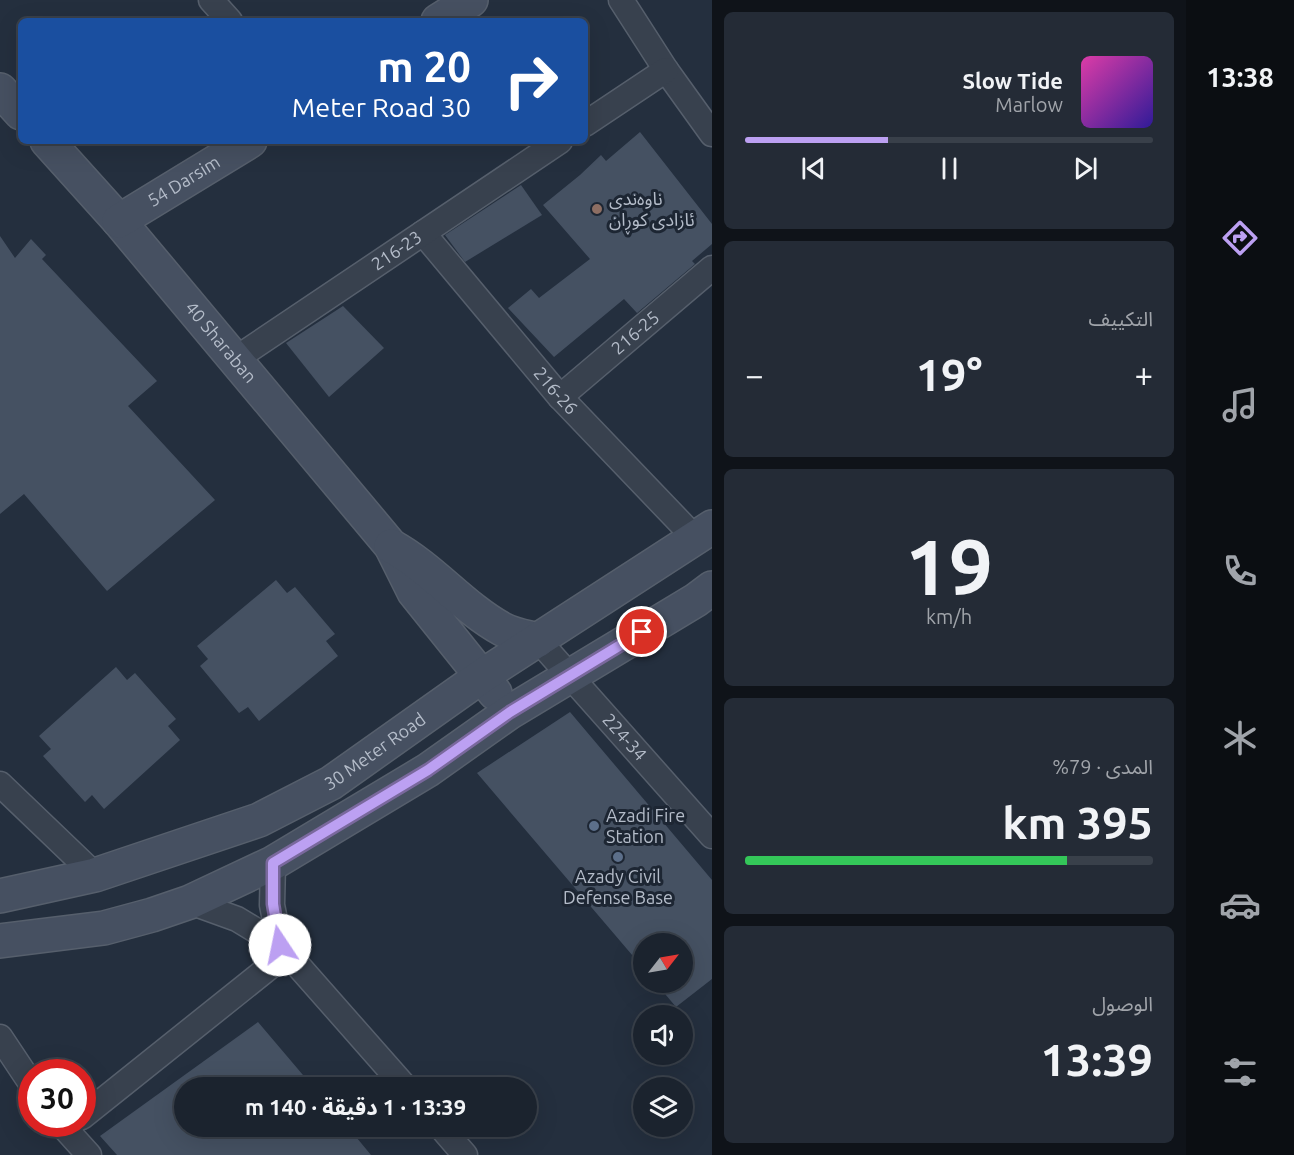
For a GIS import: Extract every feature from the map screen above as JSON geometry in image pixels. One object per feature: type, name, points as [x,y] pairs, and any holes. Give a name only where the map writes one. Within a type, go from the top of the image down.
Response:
[{"type":"main road","points":[[443,18],[471,0]]},
{"type":"main road","points":[[0,90],[18,110]]},
{"type":"main road","name":"40 Sharaban","points":[[50,144],[119,221],[391,546],[414,592],[510,712]]},
{"type":"main road","name":"54 Darsim","points":[[119,221],[245,144]]},
{"type":"main road","name":"30 Meter Road","points":[[0,896],[94,875],[259,820],[331,783],[482,676],[704,533]]},
{"type":"main road","name":"40 Sharaban","points":[[391,546],[420,564],[490,622],[505,631],[538,640]]},
{"type":"main road","points":[[0,941],[104,928],[190,902],[273,863],[428,770],[510,712],[569,676],[707,601]]},
{"type":"street","points":[[211,0],[227,18]]},
{"type":"street","points":[[621,0],[712,134]]},
{"type":"street","points":[[588,122],[666,69]]},
{"type":"street","name":"216-23","points":[[234,360],[556,144]]},
{"type":"street","name":"216-26","points":[[423,233],[560,397],[704,533]]},
{"type":"street","name":"216-25","points":[[560,397],[712,268]]},
{"type":"street","name":"224-34","points":[[538,640],[712,836]]},
{"type":"street","points":[[0,784],[94,875]]},
{"type":"street","points":[[273,863],[273,904],[283,949]]},
{"type":"street","points":[[190,902],[237,919],[283,949],[396,1077]]},
{"type":"street","points":[[96,1102],[283,949]]},
{"type":"street","points":[[0,1037],[18,1064]]},
{"type":"street","points":[[79,1137],[89,1155]]},
{"type":"street","points":[[449,1137],[465,1155]]},
{"type":"building","points":[[640,132],[712,224],[712,244],[692,261],[695,264],[637,313],[624,299],[554,357],[508,308],[531,289],[539,298],[590,259],[543,205],[601,155],[606,161]]},
{"type":"building","points":[[521,185],[542,215],[465,262],[445,235]]},
{"type":"building","points":[[0,236],[15,258],[31,239],[46,255],[42,259],[157,381],[128,406],[215,500],[107,591],[24,494],[0,514]]},
{"type":"building","points":[[343,306],[384,348],[329,397],[286,343]]},
{"type":"building","points":[[276,580],[287,593],[295,587],[335,634],[326,641],[338,656],[259,721],[248,707],[239,713],[200,666],[208,659],[197,646]]},
{"type":"building","points":[[116,667],[127,680],[135,673],[176,719],[168,726],[180,740],[104,809],[92,795],[85,802],[43,756],[51,749],[39,736]]},
{"type":"building","name":"Azadi Fire Station","points":[[570,712],[712,880],[712,979],[679,1005],[674,1005],[664,993],[693,993],[693,933],[633,933],[633,956],[477,773]]},
{"type":"building","points":[[258,1022],[305,1077],[182,1077]]},
{"type":"building","points":[[174,1083],[174,1137],[356,1137],[371,1155],[117,1155],[100,1136]]},
{"type":"place","name":"ناوەندی ئازادی کوڕان","points":[[597,209]]},
{"type":"place","name":"Azadi Fire Station","points":[[594,826]]},
{"type":"place","name":"Azady Civil Defense Base","points":[[618,857]]},
{"type":"route","points":[[280,945],[273,904],[273,863],[428,770],[510,712],[642,632]]}]
